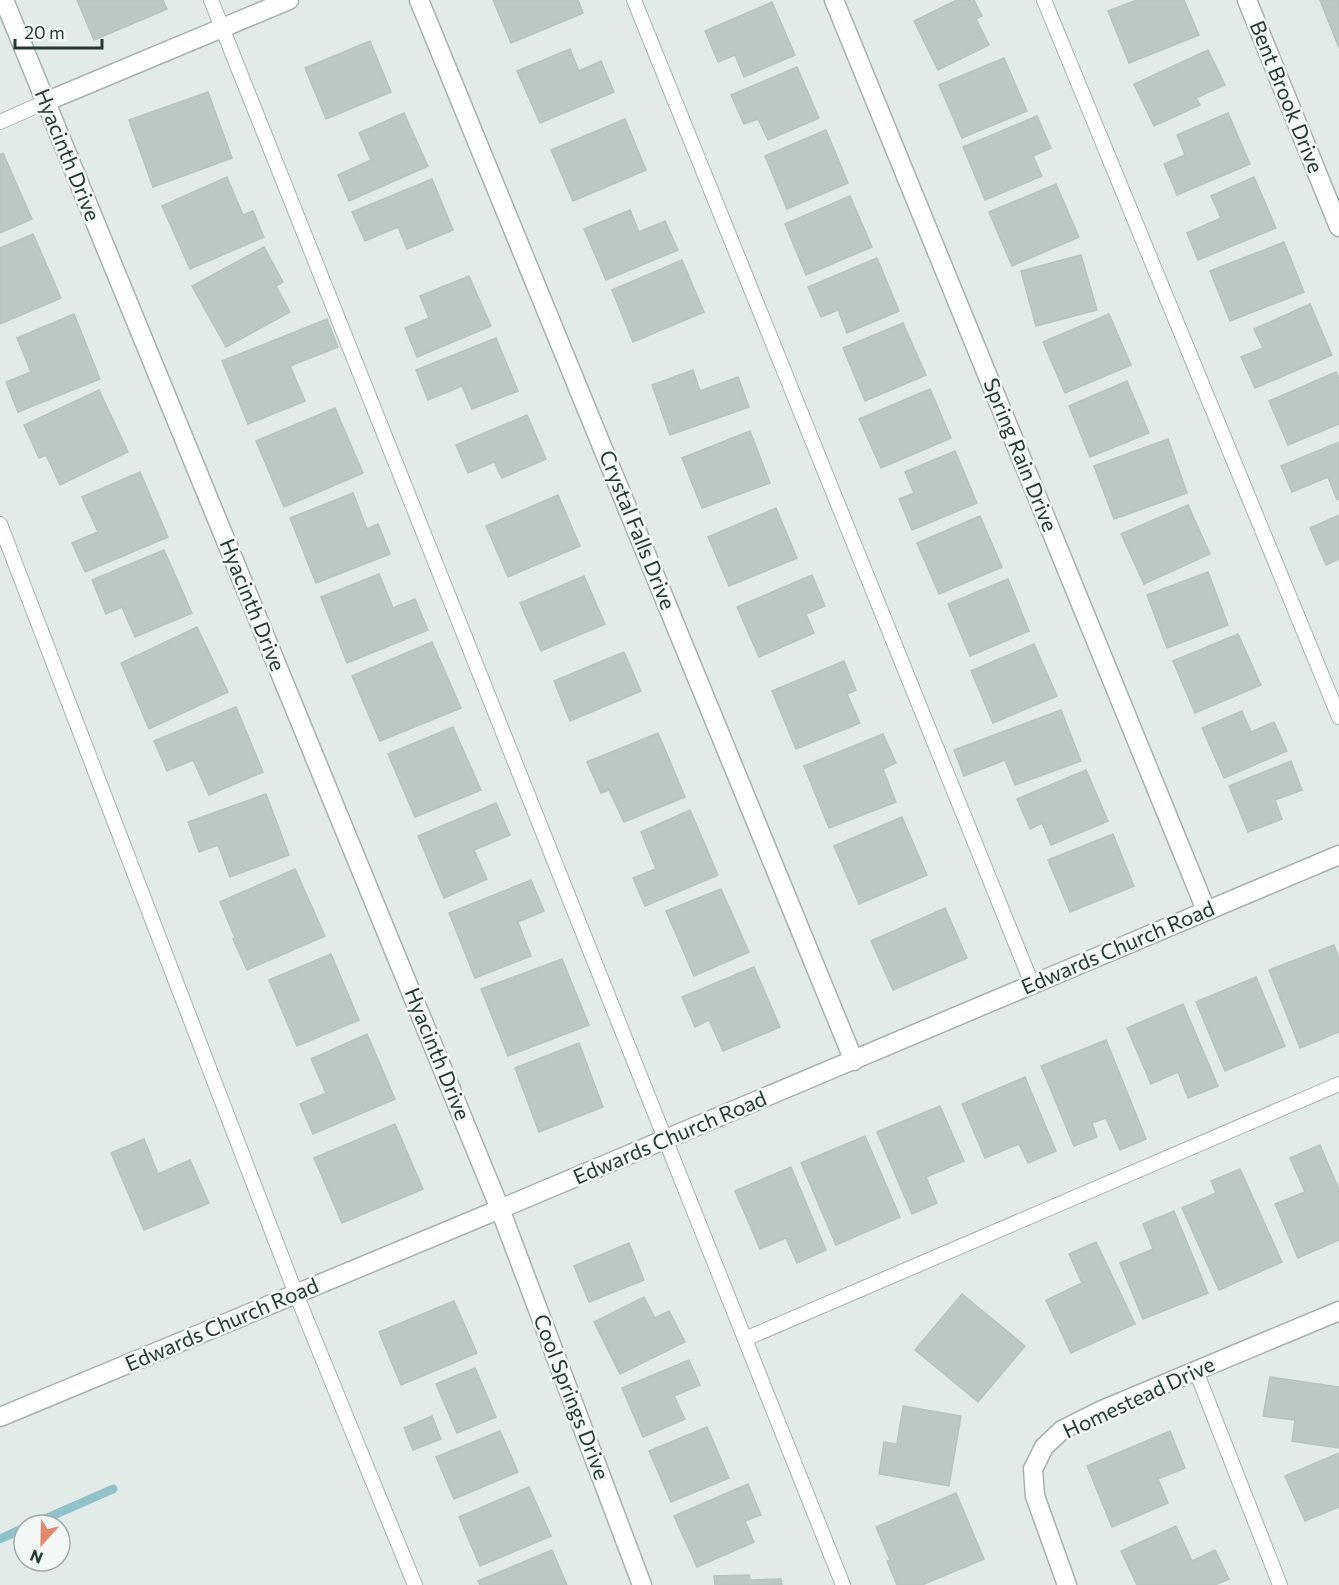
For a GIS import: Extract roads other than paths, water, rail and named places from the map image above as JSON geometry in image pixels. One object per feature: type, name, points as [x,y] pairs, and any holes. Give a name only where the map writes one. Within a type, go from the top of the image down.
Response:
[{"type":"street","name":"Hyacinth Drive","points":[[4,0],[500,1209]]},
{"type":"street","points":[[45,102],[289,0]]},
{"type":"street","name":"Crystal Falls Drive","points":[[419,0],[854,1061]]},
{"type":"street","name":"Spring Rain Drive","points":[[834,0],[1206,910]]},
{"type":"street","name":"Bent Brook Drive","points":[[1247,0],[1339,227]]},
{"type":"street","name":"Edwards Church Road","points":[[0,1417],[854,1061],[1339,855]]},
{"type":"street","name":"Cool Springs Drive","points":[[500,1209],[642,1585]]},
{"type":"street","name":"Homestead Drive","points":[[1066,1585],[1035,1497],[1033,1469],[1044,1447],[1062,1430],[1339,1311]]},
{"type":"lane","points":[[211,0],[843,1585]]},
{"type":"lane","points":[[634,0],[1032,984]]},
{"type":"lane","points":[[1044,0],[1339,717]]},
{"type":"lane","points":[[0,122],[45,102]]},
{"type":"lane","points":[[0,524],[296,1294],[415,1585]]},
{"type":"lane","points":[[745,1339],[1339,1084]]},
{"type":"lane","points":[[1196,1371],[1280,1585]]},
{"type":"waterway","points":[[58,1513],[113,1489]]},
{"type":"waterway","points":[[0,1539],[12,1534]]}]
